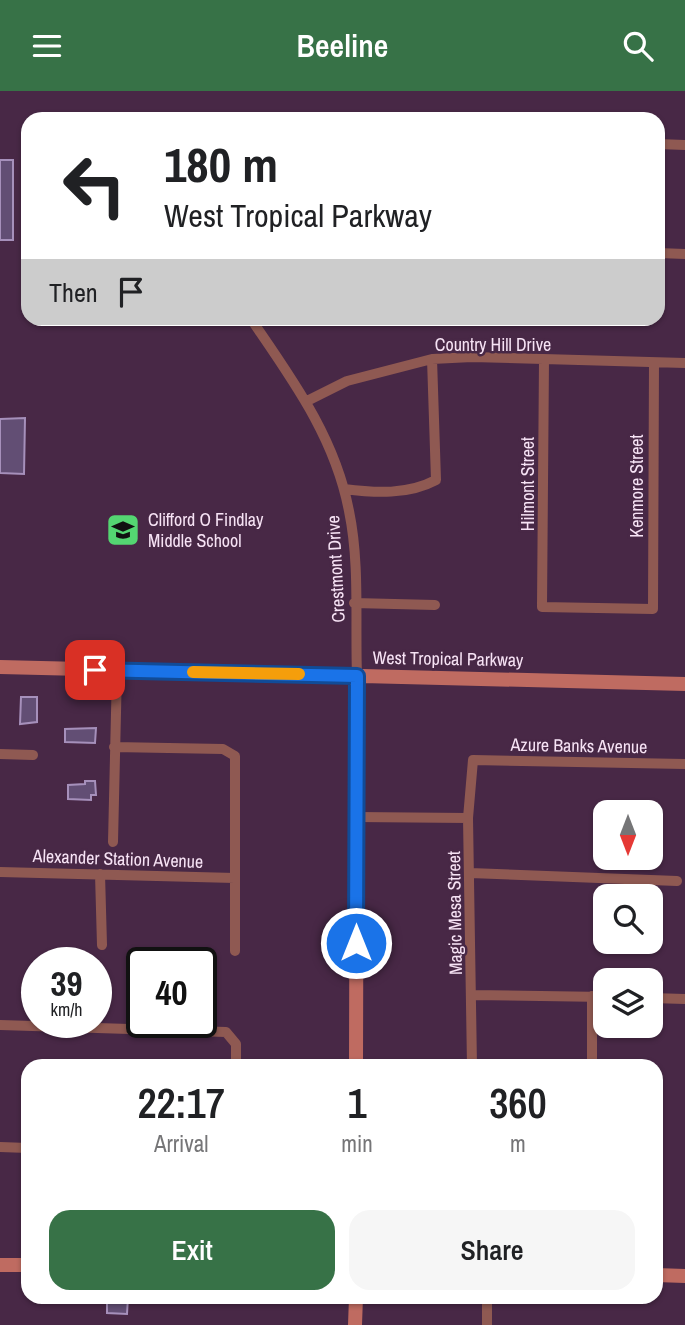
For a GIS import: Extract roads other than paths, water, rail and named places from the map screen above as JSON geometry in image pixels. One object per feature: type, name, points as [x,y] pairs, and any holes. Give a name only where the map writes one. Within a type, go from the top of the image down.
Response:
[{"type":"main road","name":"West Tropical Parkway","points":[[0,667],[685,684]]},
{"type":"main road","points":[[356,1059],[357,676]]},
{"type":"main road","points":[[0,1265],[21,1265]]},
{"type":"main road","points":[[663,1275],[685,1276]]},
{"type":"main road","points":[[355,1325],[356,1304]]},
{"type":"street","points":[[665,144],[685,145]]},
{"type":"street","points":[[665,253],[685,254]]},
{"type":"street","name":"Crestmont Drive","points":[[256,326],[307,401],[326,437],[344,489],[354,543],[357,676]]},
{"type":"street","name":"Country Hill Drive","points":[[307,401],[347,381],[432,359],[472,357],[685,363]]},
{"type":"street","points":[[344,489],[406,490],[436,480],[432,359]]},
{"type":"street","name":"Hilmont Street","points":[[544,361],[542,607],[653,609]]},
{"type":"street","name":"Kenmore Street","points":[[653,609],[654,363]]},
{"type":"street","points":[[354,603],[435,605]]},
{"type":"street","points":[[113,842],[117,670]]},
{"type":"street","points":[[114,747],[223,749],[232,753],[236,763],[235,951]]},
{"type":"street","points":[[0,754],[33,755]]},
{"type":"street","name":"Azure Banks Avenue","points":[[472,760],[685,764]]},
{"type":"street","name":"Magic Mesa Street","points":[[472,760],[468,818],[472,1059]]},
{"type":"street","points":[[356,817],[468,818]]},
{"type":"street","name":"Alexander Station Avenue","points":[[0,872],[235,878]]},
{"type":"street","points":[[470,873],[677,881]]},
{"type":"street","points":[[100,874],[102,945]]},
{"type":"street","points":[[472,995],[592,996],[592,1059]]},
{"type":"street","points":[[663,998],[685,999]]},
{"type":"street","points":[[0,1025],[221,1032],[232,1037],[237,1049],[236,1059]]},
{"type":"street","points":[[0,1147],[21,1148]]},
{"type":"street","points":[[487,1304],[487,1325]]},
{"type":"place","name":"Clifford O Findlay Middle School","points":[[123,530]]}]
